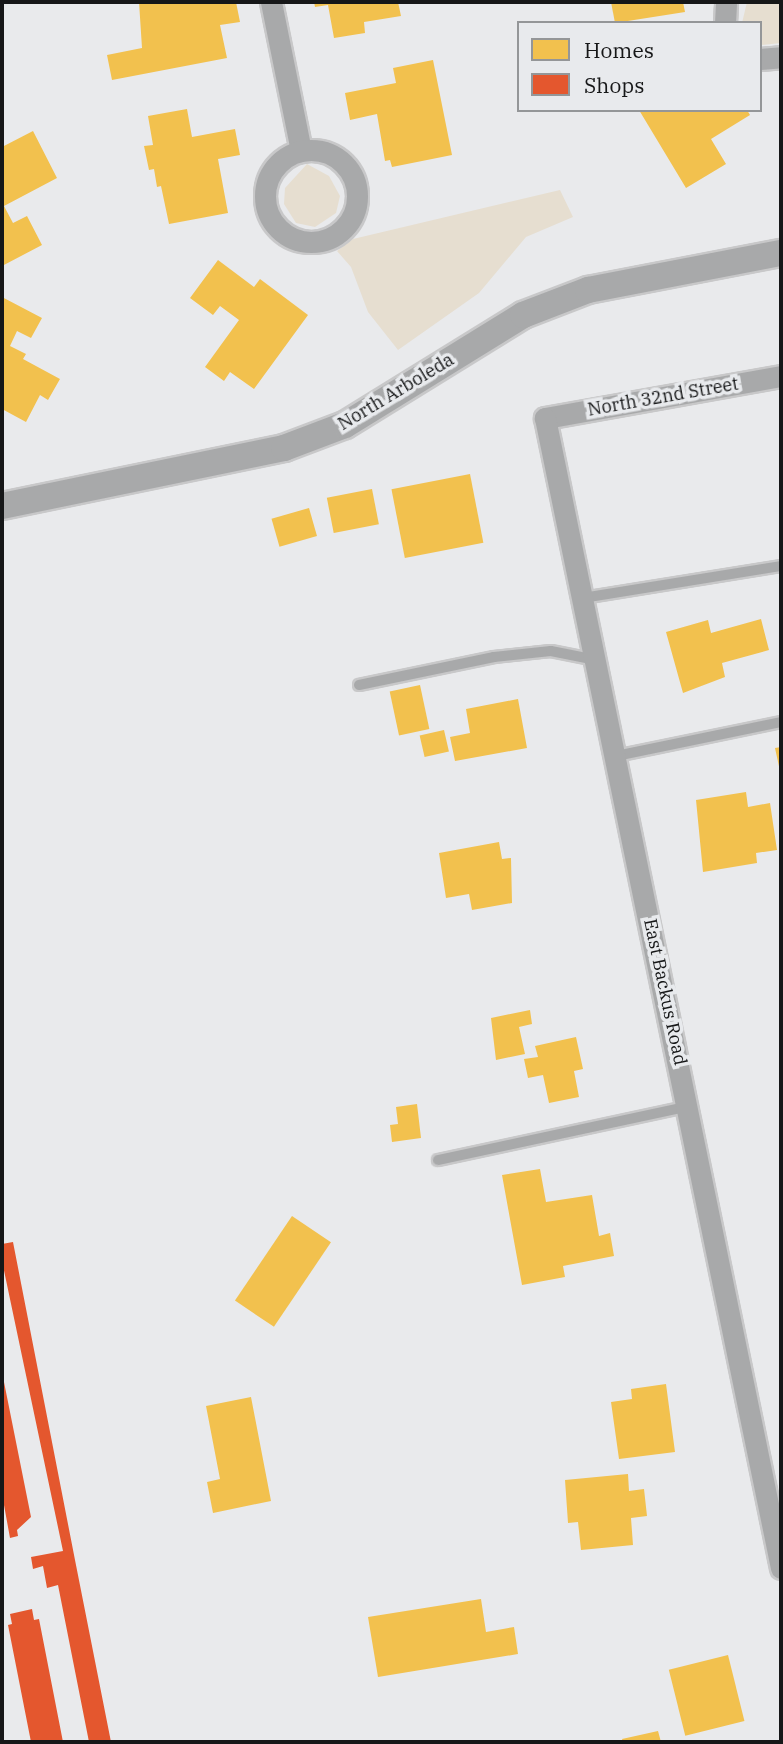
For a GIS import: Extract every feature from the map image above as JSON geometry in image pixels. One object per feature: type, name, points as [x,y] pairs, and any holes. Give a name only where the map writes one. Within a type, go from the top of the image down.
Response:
[{"type":"street","points":[[271,2],[301,150]]},
{"type":"street","points":[[725,21],[726,2]]},
{"type":"street","points":[[762,59],[781,57]]},
{"type":"street","points":[[301,150],[334,156],[354,179],[355,210],[348,224],[323,241],[292,239],[275,225],[265,205],[269,176],[278,164],[301,150]]},
{"type":"street","name":"North Arboleda","points":[[2,506],[284,448],[345,425],[523,315],[588,290],[781,253]]},
{"type":"street","name":"North 32nd Street","points":[[545,418],[781,376]]},
{"type":"street","name":"East Backus Road","points":[[545,418],[689,1107],[781,1568]]},
{"type":"lane","points":[[583,598],[781,566]]},
{"type":"lane","points":[[359,685],[495,657],[551,651],[596,660]]},
{"type":"lane","points":[[616,756],[781,722]]},
{"type":"lane","points":[[439,1160],[689,1107]]},
{"type":"shaded area","points":[[747,2],[781,2],[781,43],[762,45],[762,21],[742,21]]},
{"type":"shaded area","points":[[307,164],[329,176],[340,196],[336,213],[315,227],[296,223],[284,204],[285,188]]},
{"type":"shaded area","points":[[560,190],[573,217],[526,237],[479,293],[398,350],[368,312],[351,267],[337,251],[353,239]]},
{"type":"building: Homes","points":[[139,2],[236,2],[240,22],[220,25],[227,58],[112,80],[107,55],[142,48]]},
{"type":"building: Homes","points":[[314,2],[398,2],[401,16],[364,22],[365,33],[334,38],[328,5],[315,7]]},
{"type":"building: Homes","points":[[611,2],[683,2],[685,12],[615,21]]},
{"type":"building: Homes","points":[[433,60],[452,155],[392,167],[390,160],[385,161],[377,114],[350,120],[345,93],[396,83],[393,68]]},
{"type":"building: Homes","points":[[187,109],[192,137],[235,129],[240,155],[218,159],[228,213],[169,224],[161,186],[157,187],[154,169],[149,170],[144,146],[153,145],[148,116]]},
{"type":"building: Homes","points":[[640,112],[748,112],[750,115],[711,139],[726,164],[686,188]]},
{"type":"building: Homes","points":[[33,131],[57,178],[4,206],[13,223],[27,216],[42,245],[2,266],[2,147]]},
{"type":"building: Homes","points":[[218,260],[254,287],[260,279],[308,315],[254,389],[230,372],[224,381],[205,367],[239,320],[220,306],[213,315],[190,298]]},
{"type":"building: Homes","points":[[2,297],[42,318],[31,338],[17,331],[10,346],[26,354],[23,359],[60,379],[48,400],[40,395],[26,422],[2,409]]},
{"type":"building: Homes","points":[[470,474],[483,543],[405,558],[391,489]]},
{"type":"building: Homes","points":[[372,489],[379,524],[334,533],[327,498]]},
{"type":"building: Homes","points":[[309,508],[317,536],[280,547],[272,519]]},
{"type":"building: Homes","points":[[761,619],[769,650],[722,663],[725,677],[683,693],[666,632],[708,620],[711,633]]},
{"type":"building: Homes","points":[[420,685],[429,729],[399,735],[390,691]]},
{"type":"building: Homes","points":[[518,699],[527,748],[455,761],[450,737],[470,733],[466,709]]},
{"type":"building: Homes","points":[[444,730],[449,751],[425,757],[420,736]]},
{"type":"building: Homes","points":[[781,747],[781,771],[780,771],[775,748]]},
{"type":"building: Homes","points":[[746,792],[748,807],[770,803],[777,850],[756,853],[757,863],[703,872],[696,800]]},
{"type":"building: Homes","points":[[499,842],[502,859],[511,858],[512,903],[472,910],[469,894],[446,898],[439,853]]},
{"type":"building: Homes","points":[[530,1010],[532,1024],[519,1027],[525,1054],[496,1060],[491,1018]]},
{"type":"building: Homes","points":[[576,1037],[583,1069],[574,1071],[579,1097],[549,1103],[543,1075],[528,1078],[524,1059],[538,1057],[535,1046]]},
{"type":"building: Homes","points":[[417,1104],[421,1138],[392,1142],[390,1125],[398,1124],[396,1107]]},
{"type":"building: Homes","points":[[540,1169],[546,1202],[592,1195],[599,1236],[610,1233],[614,1256],[563,1266],[565,1277],[522,1285],[502,1175]]},
{"type":"building: Homes","points":[[292,1216],[331,1242],[274,1327],[235,1301]]},
{"type":"building: Homes","points":[[666,1384],[675,1452],[619,1459],[611,1402],[632,1399],[631,1389]]},
{"type":"building: Homes","points":[[251,1397],[271,1501],[213,1513],[207,1482],[220,1479],[206,1406]]},
{"type":"building: Homes","points":[[628,1474],[629,1491],[644,1489],[647,1516],[631,1518],[633,1545],[581,1550],[578,1522],[568,1523],[565,1480]]},
{"type":"building: Homes","points":[[481,1599],[486,1632],[514,1627],[518,1654],[378,1677],[368,1617]]},
{"type":"building: Homes","points":[[728,1655],[744,1721],[685,1736],[669,1670]]},
{"type":"building: Homes","points":[[658,1731],[661,1742],[623,1742],[622,1739]]},
{"type":"building: Shops","points":[[13,1242],[111,1742],[89,1742],[58,1585],[47,1588],[43,1566],[33,1569],[31,1557],[63,1551],[2,1261],[2,1244]]},
{"type":"building: Shops","points":[[3,1377],[31,1517],[17,1530],[18,1536],[10,1538],[2,1494]]},
{"type":"building: Shops","points":[[32,1609],[34,1620],[39,1619],[63,1742],[31,1742],[8,1625],[12,1624],[10,1614]]}]
